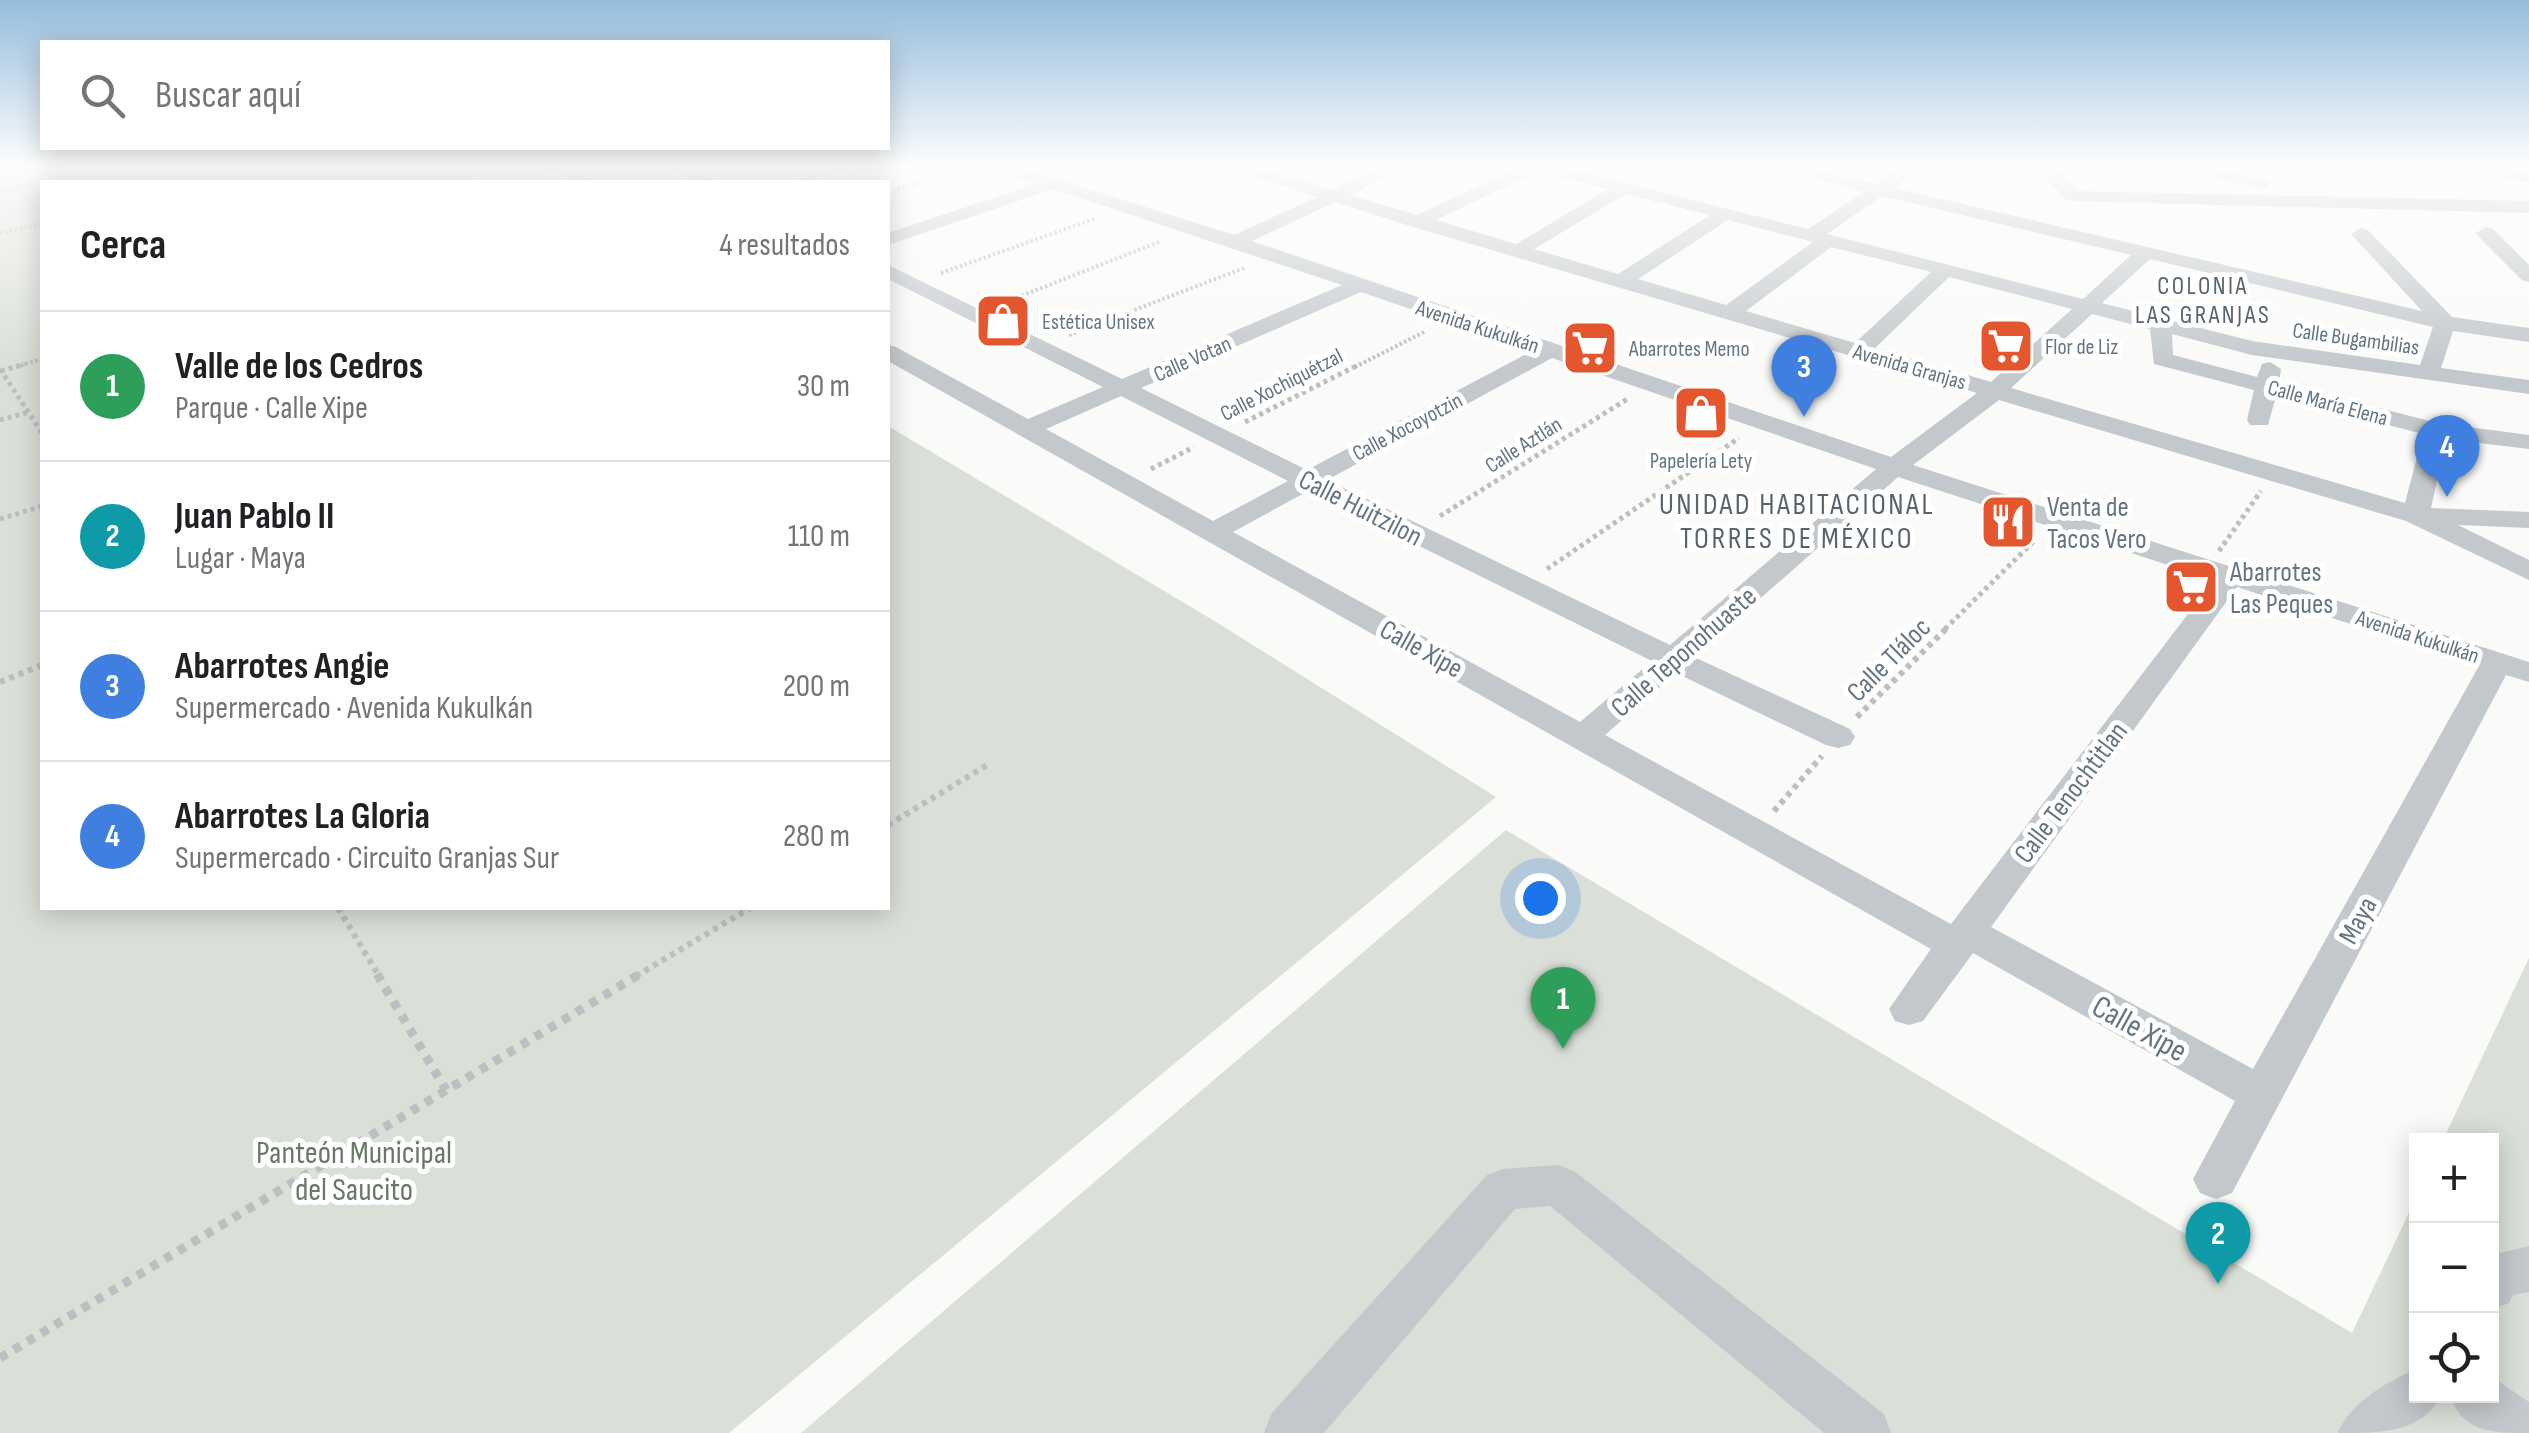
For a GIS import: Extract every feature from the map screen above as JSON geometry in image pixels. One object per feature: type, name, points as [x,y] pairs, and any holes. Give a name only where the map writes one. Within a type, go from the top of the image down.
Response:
[{"type":"street","name":"Avenida Kukulkán","points":[[1209,233],[1894,467],[2513,666]]},
{"type":"street","points":[[1234,242],[1252,233]]},
{"type":"street","name":"Avenida Granjas","points":[[1455,233],[2416,515]]},
{"type":"street","points":[[1518,251],[1548,233]]},
{"type":"street","points":[[1621,281],[1696,233]]},
{"type":"street","name":"Calle Bugambilias","points":[[1799,233],[2252,348],[2529,386]]},
{"type":"street","points":[[1729,313],[1826,233]]},
{"type":"street","points":[[2064,233],[2445,323],[2529,335]]},
{"type":"street","points":[[2362,234],[2445,323]]},
{"type":"street","points":[[2486,234],[2529,276]]},
{"type":"street","name":"Calle Teponohuaste","points":[[1582,737],[1894,467],[1995,391],[2146,252]]},
{"type":"street","points":[[1859,351],[1945,270]]},
{"type":"street","name":"Calle Huitzilon","points":[[900,277],[1521,587],[1838,737]]},
{"type":"street","name":"Calle Votan","points":[[1026,429],[1356,286]]},
{"type":"street","points":[[2428,374],[2445,323]]},
{"type":"street","name":"Calle María Elena","points":[[2161,324],[2162,359],[2270,378],[2436,430],[2524,446]]},
{"type":"street","name":"Calle Xocoyotzin","points":[[1212,532],[1550,350]]},
{"type":"street","name":"Calle Xipe","points":[[890,353],[1754,834],[2262,1096]]},
{"type":"street","points":[[2259,420],[2270,378]]},
{"type":"street","points":[[2416,515],[2436,430]]},
{"type":"street","points":[[2416,515],[2529,520]]},
{"type":"street","points":[[2416,515],[2529,572]]},
{"type":"street","name":"Calle Tenochtitlan","points":[[1909,1008],[2219,572]]},
{"type":"street","name":"Maya","points":[[2216,1179],[2513,666]]},
{"type":"street","points":[[1290,1433],[1503,1190],[1558,1185],[1865,1433]]},
{"type":"street","points":[[2499,1275],[2529,1269]]},
{"type":"street","points":[[2364,1433],[2409,1400]]},
{"type":"street","points":[[2484,1403],[2529,1433]]},
{"type":"path","points":[[900,277],[1045,233]]},
{"type":"path","points":[[974,314],[1182,233]]},
{"type":"path","points":[[1040,346],[1273,256]]},
{"type":"path","name":"Calle Xochiquétzal","points":[[1123,483],[1454,318]]},
{"type":"path","points":[[40,360],[0,370],[40,430]]},
{"type":"path","name":"Calle Aztlán","points":[[1414,533],[1652,384]]},
{"type":"path","points":[[0,420],[29,412]]},
{"type":"path","points":[[1521,587],[1764,421]]},
{"type":"path","points":[[2219,572],[2274,473]]},
{"type":"path","points":[[0,519],[40,507]]},
{"type":"path","name":"Calle Tláloc","points":[[1754,834],[1838,737],[2057,518]]},
{"type":"path","points":[[0,682],[40,666]]},
{"type":"path","points":[[890,824],[989,764]]},
{"type":"path","points":[[339,910],[446,1090]]},
{"type":"path","points":[[0,1358],[747,910]]},
{"type":"green space","name":"Panteón Municipal del Saucito","points":[[0,233],[40,233],[40,910],[890,910],[890,427],[1216,622],[1496,797],[729,1433],[0,1433]]},
{"type":"green space","points":[[1506,830],[2352,1333],[2409,1213],[2409,1403],[2499,1403],[2499,1133],[2446,1133],[2529,958],[2529,1433],[801,1433]]},
{"type":"place","name":"Estética Unisex","points":[[1003,321]]},
{"type":"place","name":"Flor de Liz","points":[[2006,346]]},
{"type":"place","name":"Abarrotes Memo","points":[[1590,348]]},
{"type":"place","name":"Papelería Lety","points":[[1701,413]]},
{"type":"place","name":"Abarrotes Angie","points":[[1804,417]]},
{"type":"place","name":"Abarrotes La Gloria","points":[[2447,497]]},
{"type":"place","name":"Venta de Tacos Vero","points":[[2008,522]]},
{"type":"place","name":"Abarrotes Las Peques","points":[[2191,587]]},
{"type":"place","name":"Valle de los Cedros","points":[[1563,1049]]},
{"type":"place","name":"Juan Pablo II","points":[[2218,1284]]},
{"type":"district","name":"COLONIA LAS GRANJAS","points":[[2203,300]]},
{"type":"district","name":"UNIDAD HABITACIONAL TORRES DE MÉXICO","points":[[1797,521]]}]
